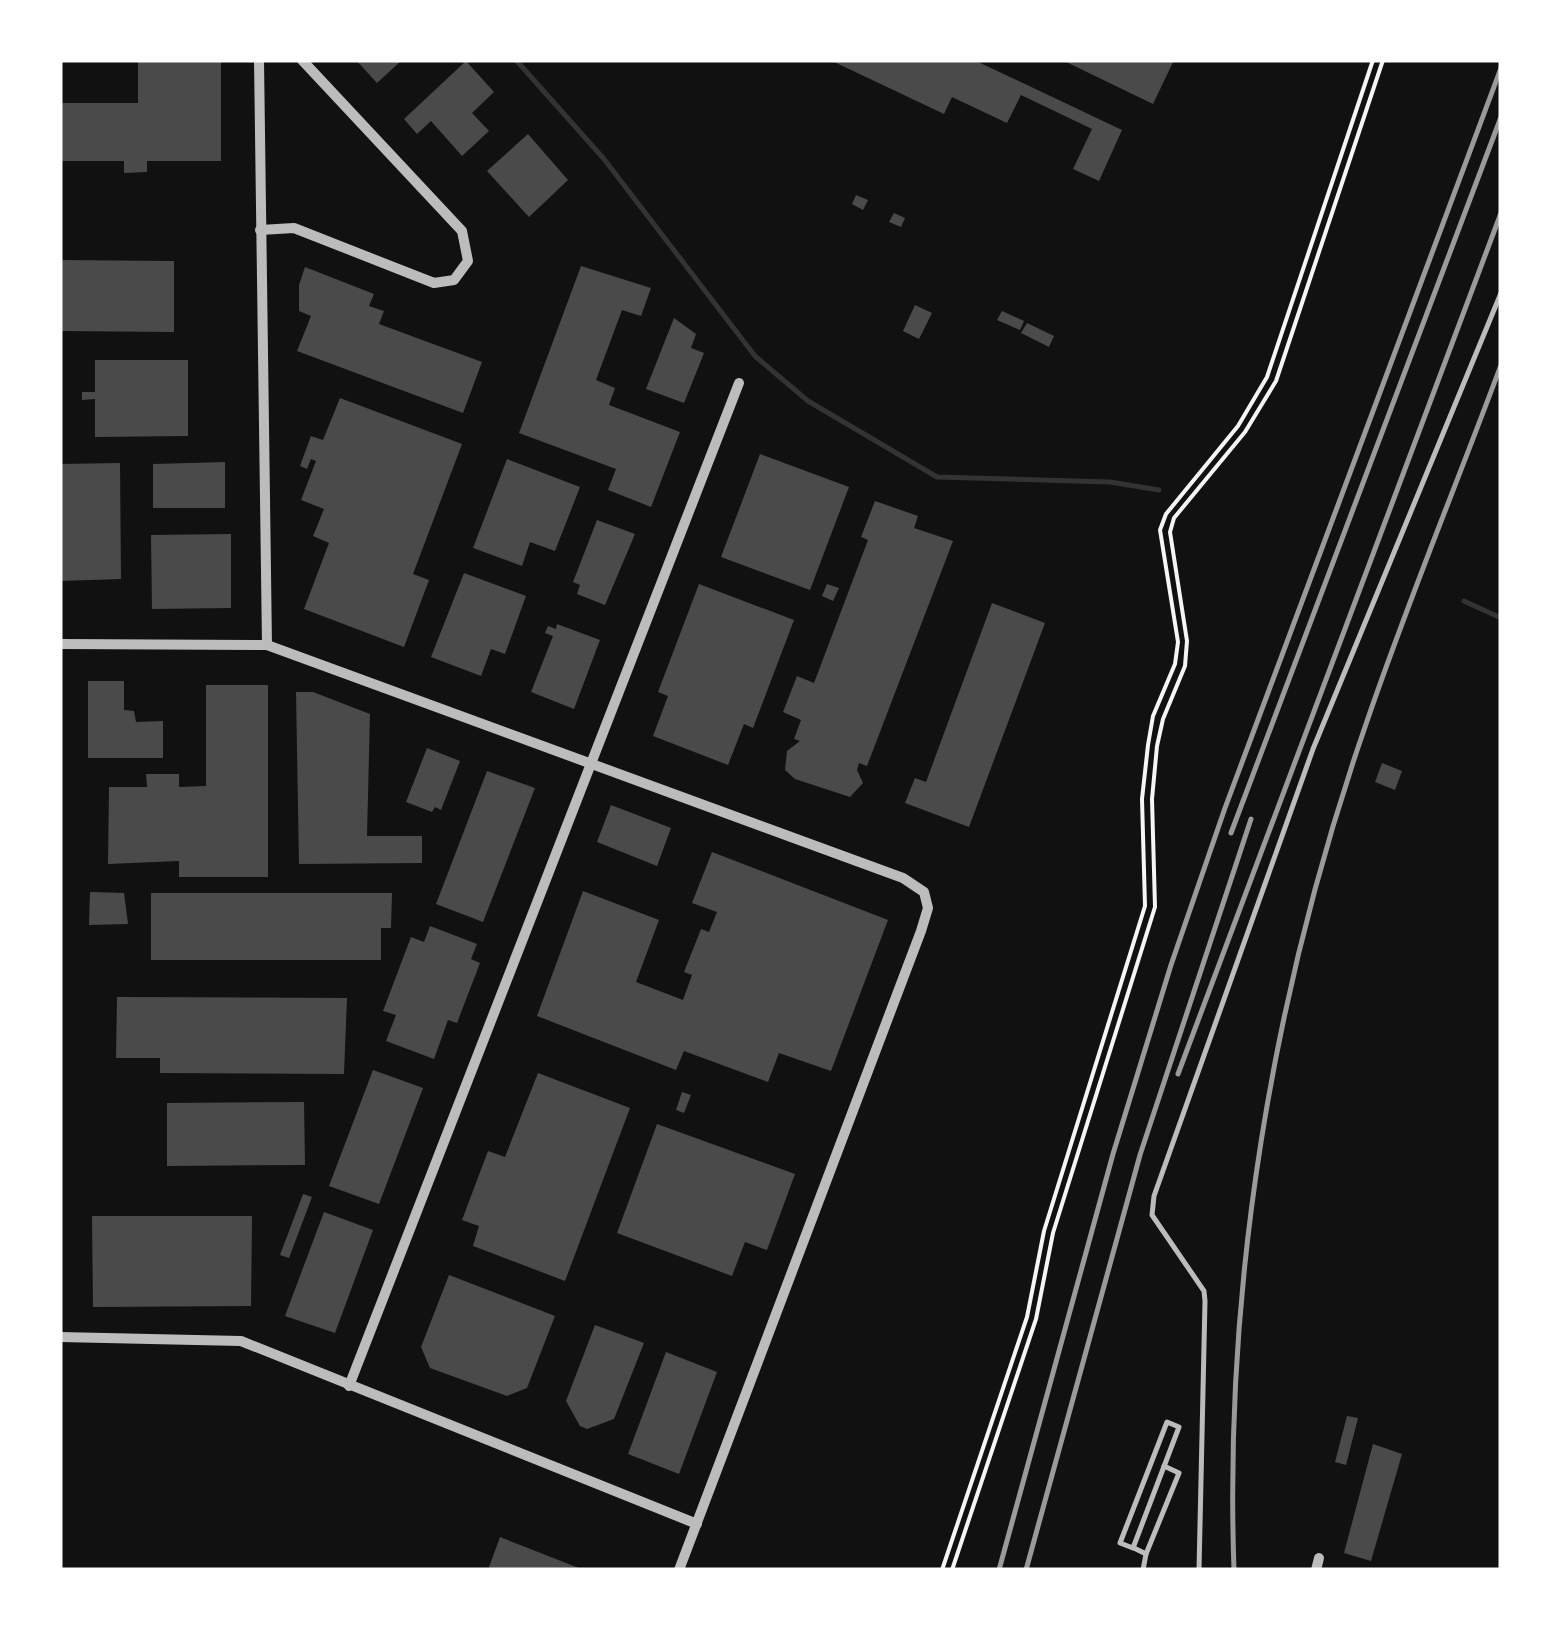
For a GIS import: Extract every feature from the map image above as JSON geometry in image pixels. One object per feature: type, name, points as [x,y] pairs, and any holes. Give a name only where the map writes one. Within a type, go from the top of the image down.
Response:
[{"type":"street","points":[[259,60],[266,645]]},
{"type":"street","points":[[260,230],[294,228],[434,283],[454,280],[468,261],[462,232],[302,60]]},
{"type":"street","points":[[349,1386],[739,383]]},
{"type":"street","points":[[60,644],[266,645],[591,762],[921,888],[927,902],[921,931],[680,1570]]},
{"type":"street","points":[[60,1337],[241,1341],[697,1524]]},
{"type":"lane","points":[[1199,1570],[1204,1291],[1152,1216],[1154,1196],[1313,749],[1501,293]]},
{"type":"lane","points":[[1133,1548],[1179,1427],[1166,1422],[1120,1543],[1146,1554]]},
{"type":"lane","points":[[1143,1570],[1179,1473],[1164,1466]]},
{"type":"path","points":[[942,1570],[1027,1317],[1044,1231],[1145,906],[1142,799],[1148,745],[1153,716],[1176,664],[1178,642],[1160,530],[1166,514],[1238,426],[1268,377],[1373,60]]},
{"type":"path","points":[[952,1570],[1036,1320],[1053,1233],[1155,907],[1152,799],[1157,746],[1185,666],[1187,641],[1170,532],[1174,518],[1245,432],[1276,381],[1383,60]]},
{"type":"building","points":[[138,60],[221,60],[221,161],[147,161],[147,172],[124,173],[124,161],[60,161],[60,103],[138,103]]},
{"type":"building","points":[[356,60],[402,60],[377,83]]},
{"type":"building","points":[[830,60],[974,60],[1122,130],[1099,181],[1073,169],[1092,129],[1021,95],[1007,123],[952,97],[944,114]]},
{"type":"building","points":[[1062,60],[1174,60],[1153,104]]},
{"type":"building","points":[[466,61],[494,92],[472,113],[489,131],[462,156],[431,121],[417,134],[404,119]]},
{"type":"building","points":[[528,134],[568,180],[529,217],[487,171]]},
{"type":"building","points":[[856,195],[868,200],[863,210],[852,204]]},
{"type":"building","points":[[894,213],[905,218],[901,227],[889,222]]},
{"type":"building","points":[[60,260],[174,261],[174,332],[60,331]]},
{"type":"building","points":[[581,266],[651,288],[641,316],[622,310],[596,380],[615,388],[609,405],[680,432],[651,507],[608,490],[616,469],[519,433]]},
{"type":"building","points":[[305,267],[374,294],[369,306],[384,311],[379,324],[482,362],[463,413],[297,351],[311,316],[299,311],[299,285]]},
{"type":"building","points":[[915,305],[932,313],[919,339],[903,331]]},
{"type":"building","points":[[1002,311],[1024,321],[1020,330],[997,320]]},
{"type":"building","points":[[674,318],[696,334],[691,348],[704,353],[684,403],[646,389]]},
{"type":"building","points":[[1027,323],[1054,336],[1049,347],[1021,333]]},
{"type":"building","points":[[95,360],[188,360],[188,436],[95,437],[95,399],[82,400],[82,392],[95,392]]},
{"type":"building","points":[[340,398],[462,444],[413,574],[429,580],[404,647],[304,609],[329,543],[313,536],[324,509],[301,500],[316,461],[311,459],[307,469],[300,466],[311,436],[323,440]]},
{"type":"building","points":[[760,454],[849,487],[810,590],[721,557]]},
{"type":"building","points":[[507,459],[580,487],[555,551],[530,542],[522,566],[473,548]]},
{"type":"building","points":[[225,462],[225,508],[153,508],[153,464]]},
{"type":"building","points":[[120,463],[121,579],[60,581],[60,464]]},
{"type":"building","points":[[875,501],[918,516],[914,528],[953,541],[867,766],[859,763],[857,770],[863,783],[850,797],[795,779],[785,770],[787,751],[800,741],[794,739],[801,720],[783,712],[797,676],[814,683],[868,540],[861,537]]},
{"type":"building","points":[[597,520],[635,534],[605,605],[577,594],[580,585],[573,582]]},
{"type":"building","points":[[231,534],[231,608],[152,609],[151,535]]},
{"type":"building","points":[[464,573],[526,596],[505,654],[491,649],[481,676],[431,657]]},
{"type":"building","points":[[699,584],[794,620],[753,728],[744,724],[728,765],[653,736],[668,696],[658,692]]},
{"type":"building","points":[[827,584],[839,588],[833,601],[822,596]]},
{"type":"building","points":[[992,603],[1045,623],[969,827],[905,803],[915,778],[926,782]]},
{"type":"building","points":[[557,624],[600,640],[574,709],[531,692],[553,636],[545,633],[548,626],[556,629]]},
{"type":"building","points":[[88,681],[124,681],[124,710],[134,711],[136,722],[163,721],[163,758],[88,758]]},
{"type":"building","points":[[206,685],[268,685],[268,877],[179,877],[179,861],[108,864],[109,787],[147,787],[146,774],[179,774],[179,787],[206,786]]},
{"type":"building","points":[[296,692],[313,692],[370,714],[367,836],[422,836],[422,863],[299,864]]},
{"type":"building","points":[[427,748],[460,761],[441,810],[435,807],[432,812],[406,802]]},
{"type":"building","points":[[1382,763],[1402,771],[1395,790],[1375,782]]},
{"type":"building","points":[[487,771],[535,788],[483,922],[436,904]]},
{"type":"building","points":[[611,805],[671,828],[657,866],[597,842]]},
{"type":"building","points":[[712,852],[888,920],[831,1071],[779,1053],[768,1082],[684,1051],[676,1070],[537,1016],[583,891],[659,920],[636,982],[683,1000],[692,975],[684,972],[701,929],[709,932],[717,912],[692,903]]},
{"type":"building","points":[[90,892],[124,893],[128,924],[89,925]]},
{"type":"building","points":[[151,893],[392,893],[391,928],[381,928],[381,960],[151,960]]},
{"type":"building","points":[[430,926],[477,944],[471,959],[480,963],[457,1023],[448,1020],[434,1059],[386,1041],[396,1015],[383,1011],[411,937],[424,942]]},
{"type":"building","points":[[117,997],[347,998],[344,1074],[160,1073],[160,1058],[116,1058]]},
{"type":"building","points":[[373,1070],[423,1088],[379,1204],[329,1186]]},
{"type":"building","points":[[538,1073],[630,1108],[565,1281],[473,1246],[479,1226],[462,1220],[488,1151],[505,1157]]},
{"type":"building","points":[[682,1092],[691,1095],[684,1113],[676,1110]]},
{"type":"building","points":[[304,1102],[305,1165],[167,1166],[167,1103]]},
{"type":"building","points":[[657,1124],[795,1174],[767,1250],[745,1242],[732,1276],[617,1233]]},
{"type":"building","points":[[303,1194],[312,1197],[289,1258],[280,1255]]},
{"type":"building","points":[[324,1212],[373,1230],[335,1333],[285,1316]]},
{"type":"building","points":[[92,1216],[252,1216],[251,1306],[93,1307]]},
{"type":"building","points":[[449,1275],[555,1316],[527,1388],[507,1396],[430,1368],[421,1347]]},
{"type":"building","points":[[595,1325],[644,1343],[614,1419],[587,1429],[580,1426],[566,1401]]},
{"type":"building","points":[[666,1352],[717,1372],[679,1474],[628,1454]]},
{"type":"building","points":[[1347,1416],[1358,1418],[1346,1465],[1335,1462]]},
{"type":"building","points":[[1373,1444],[1402,1454],[1371,1561],[1344,1553]]},
{"type":"building","points":[[500,1537],[584,1570],[488,1570]]},
{"type":"waterway","points":[[516,60],[604,159],[755,356],[808,401],[937,477],[1110,482],[1159,490]]},
{"type":"waterway","points":[[1464,601],[1501,618]]},
{"type":"railway","points":[[999,1570],[1113,1154],[1171,965],[1225,808],[1501,68]]},
{"type":"railway","points":[[1231,833],[1501,117]]},
{"type":"railway","points":[[1178,1074],[1501,213]]},
{"type":"railway","points":[[1234,1570],[1237,1356],[1261,1143],[1280,1037],[1332,829],[1365,727],[1501,365]]},
{"type":"railway","points":[[1026,1570],[1140,1155],[1251,819]]}]
